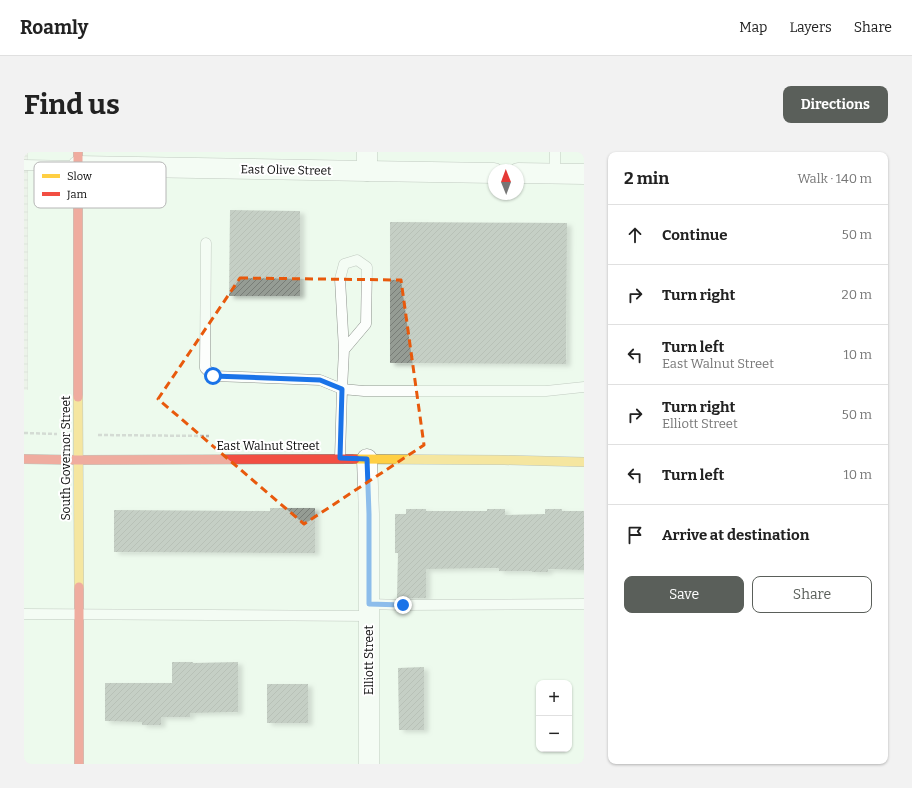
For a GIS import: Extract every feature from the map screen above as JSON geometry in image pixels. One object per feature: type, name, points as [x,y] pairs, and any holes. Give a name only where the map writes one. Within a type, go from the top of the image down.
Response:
[{"type":"street","name":"East Olive Street","points":[[78,159],[367,162],[488,172]]},
{"type":"street","points":[[524,173],[584,174]]},
{"type":"street","name":"South Governor Street","points":[[78,208],[79,764]]},
{"type":"street","name":"East Walnut Street","points":[[24,459],[340,458],[584,462]]},
{"type":"street","name":"Elliott Street","points":[[367,459],[369,514],[369,764]]},
{"type":"lane","points":[[555,152],[555,174]]},
{"type":"lane","points":[[51,162],[78,159]]},
{"type":"lane","points":[[24,165],[34,164]]},
{"type":"lane","points":[[206,242],[205,368],[213,376],[320,380],[342,389],[364,391],[546,391],[584,387]]},
{"type":"lane","points":[[340,458],[344,350],[340,279],[344,264],[357,260],[367,267],[366,324],[344,350]]},
{"type":"lane","points":[[24,614],[79,615],[369,610],[403,605],[584,604]]},
{"type":"highlighted area","points":[[240,278],[401,280],[424,445],[304,524],[158,399]]},
{"type":"shaded area","points":[[24,152],[28,152],[28,390],[24,390]]},
{"type":"building","points":[[230,210],[300,211],[300,296],[229,296]]},
{"type":"building","points":[[390,222],[567,223],[566,364],[390,363]]},
{"type":"building","points":[[270,508],[315,508],[315,553],[114,552],[114,510],[270,511]]},
{"type":"building","points":[[406,509],[426,509],[426,511],[487,511],[487,509],[505,509],[505,515],[545,514],[545,509],[584,511],[584,570],[548,569],[548,572],[532,572],[499,571],[499,568],[426,569],[426,598],[397,598],[398,553],[395,553],[395,514],[406,514]]},
{"type":"building","points":[[172,662],[238,662],[238,712],[190,713],[190,717],[161,717],[161,725],[142,725],[142,722],[105,721],[105,683],[172,683]]},
{"type":"building","points":[[424,667],[424,730],[399,730],[398,668]]},
{"type":"building","points":[[267,684],[308,684],[308,723],[267,723]]},
{"type":"traffic: slow","points":[[78,397],[79,587]]},
{"type":"traffic: slow","points":[[355,459],[584,462]]},
{"type":"traffic: jam","points":[[78,152],[78,162]]},
{"type":"traffic: jam","points":[[78,208],[78,397]]},
{"type":"traffic: jam","points":[[24,459],[355,459]]},
{"type":"traffic: jam","points":[[79,587],[79,764]]},
{"type":"route","points":[[213,376],[320,380],[342,389],[340,458],[367,459],[369,514],[369,604],[403,605]]}]
